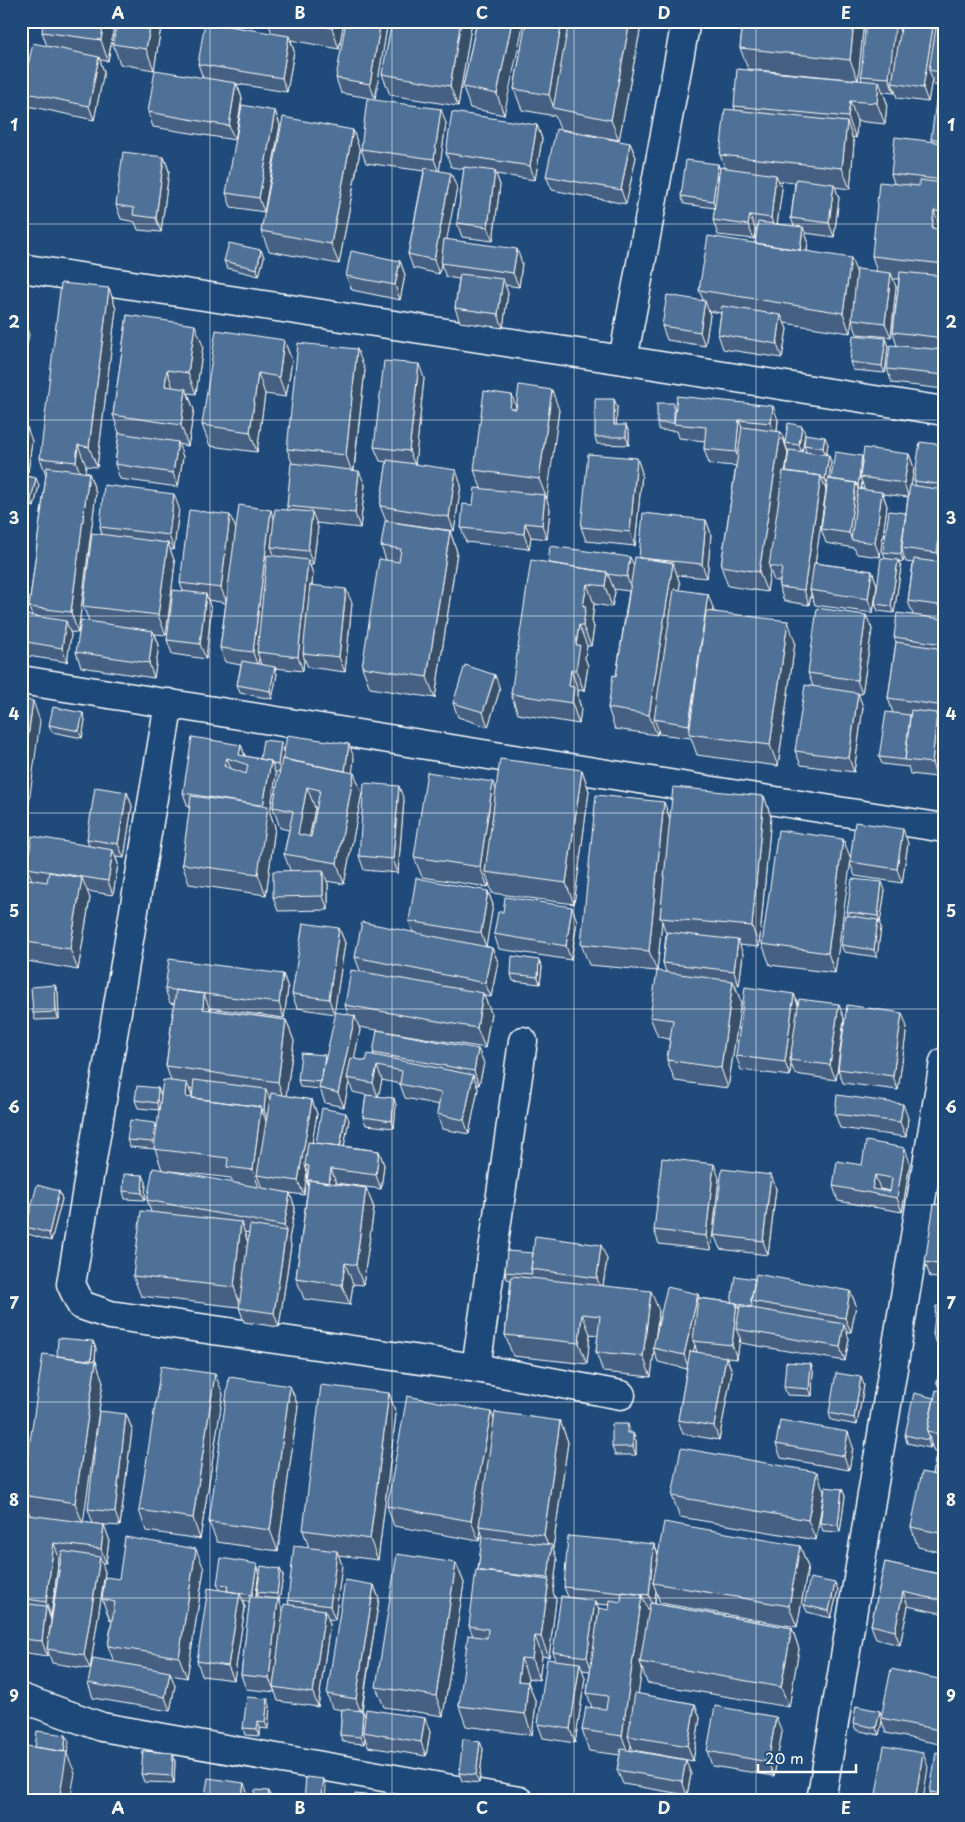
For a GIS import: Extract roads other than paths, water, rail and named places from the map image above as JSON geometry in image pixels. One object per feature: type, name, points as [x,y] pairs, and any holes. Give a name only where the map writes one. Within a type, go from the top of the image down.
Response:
[{"type":"street","points":[[623,360],[686,21]]},
{"type":"street","points":[[21,268],[944,411]]},
{"type":"street","points":[[21,680],[944,828]]},
{"type":"street","points":[[169,703],[71,1284],[81,1305],[110,1315],[476,1368],[621,1395]]},
{"type":"street","points":[[476,1368],[523,1041]]},
{"type":"street","points":[[821,1801],[944,1062]]},
{"type":"street","points":[[21,1698],[102,1727],[519,1801]]}]
